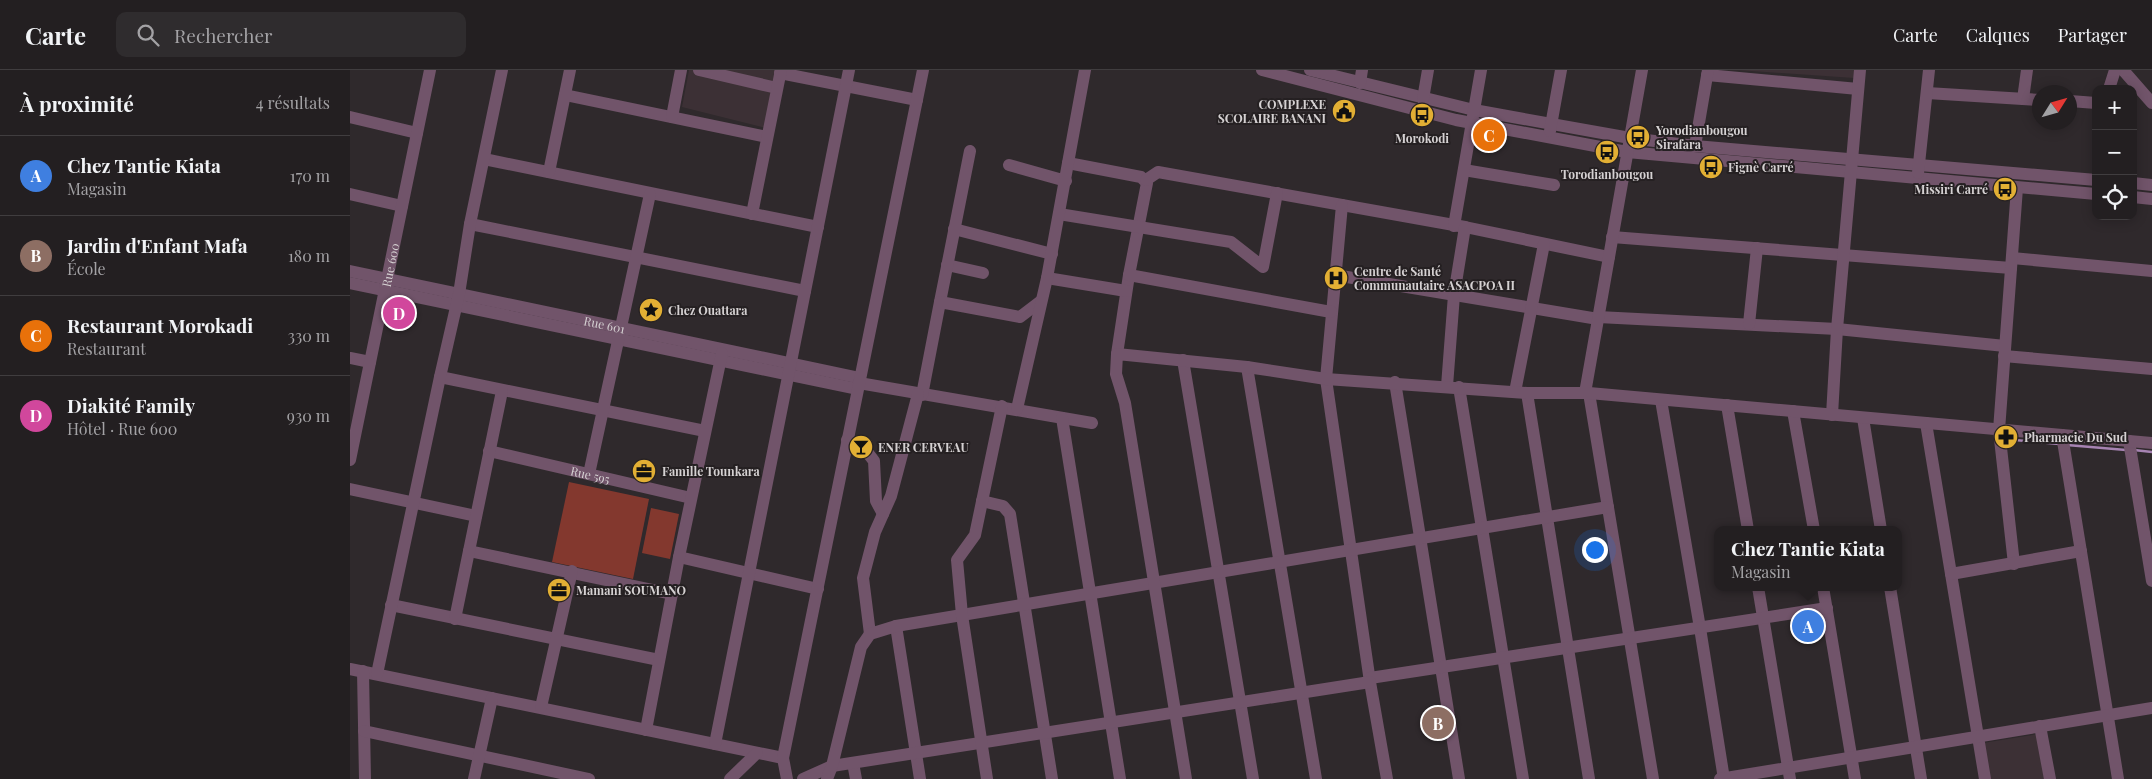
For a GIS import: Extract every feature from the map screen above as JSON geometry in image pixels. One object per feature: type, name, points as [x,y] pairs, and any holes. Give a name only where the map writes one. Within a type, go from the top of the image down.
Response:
[{"type":"street","name":"Rue 600","points":[[350,460],[430,70]]},
{"type":"street","points":[[377,674],[458,299],[470,224],[502,70]]},
{"type":"street","points":[[549,172],[570,70]]},
{"type":"street","points":[[672,117],[681,70]]},
{"type":"street","points":[[699,70],[777,88]]},
{"type":"street","points":[[715,744],[849,70]]},
{"type":"street","points":[[787,779],[783,758],[923,70]]},
{"type":"street","points":[[1017,409],[1052,254],[1085,70]]},
{"type":"street","points":[[1262,70],[1407,108],[1473,117],[1551,124],[1630,138],[1695,146],[2092,180]]},
{"type":"street","points":[[1310,70],[1361,76],[1473,117],[1549,138],[1627,152],[2092,194]]},
{"type":"street","points":[[1423,98],[1428,70]]},
{"type":"street","points":[[1481,70],[1464,170],[1454,294],[1453,387],[1482,528],[1523,779]]},
{"type":"street","points":[[1549,138],[1562,70]]},
{"type":"street","points":[[1642,70],[1598,318],[1587,393],[1653,779]]},
{"type":"street","points":[[1832,415],[1837,329],[1854,159],[1860,70]]},
{"type":"street","points":[[1918,178],[1929,70]]},
{"type":"street","points":[[2022,70],[2027,70],[2023,99]]},
{"type":"street","points":[[2110,85],[2115,70]]},
{"type":"street","points":[[2123,70],[2152,104]]},
{"type":"street","points":[[752,214],[780,72],[917,100]]},
{"type":"street","points":[[1695,146],[1708,73],[1858,89]]},
{"type":"street","points":[[1927,93],[2032,100]]},
{"type":"street","points":[[565,95],[767,137]]},
{"type":"street","points":[[2077,102],[2092,103]]},
{"type":"street","points":[[350,117],[417,133]]},
{"type":"street","points":[[870,634],[863,578],[875,532],[891,496],[920,394],[970,151]]},
{"type":"street","points":[[484,159],[818,227]]},
{"type":"street","points":[[1068,163],[1146,180],[1158,172],[1460,227],[1609,257]]},
{"type":"street","points":[[1009,165],[1066,181]]},
{"type":"street","points":[[1464,170],[1554,185]]},
{"type":"street","points":[[1146,180],[1147,185],[1126,291],[1116,374],[1124,403],[1186,779]]},
{"type":"street","points":[[2137,183],[2152,185]]},
{"type":"street","points":[[2014,564],[1999,430],[2017,188]]},
{"type":"street","points":[[1059,214],[1231,242],[1263,267],[1277,193]]},
{"type":"street","points":[[350,194],[402,206]]},
{"type":"street","points":[[589,474],[650,194]]},
{"type":"street","points":[[2137,197],[2152,199]]},
{"type":"street","points":[[1342,205],[1326,379],[1370,680],[1387,779]]},
{"type":"street","points":[[470,224],[805,291]]},
{"type":"street","points":[[954,229],[1052,254]]},
{"type":"street","points":[[1612,237],[1844,254],[2152,271]]},
{"type":"street","points":[[1544,244],[1531,308],[1521,392],[1547,518],[1589,779]]},
{"type":"street","points":[[1749,324],[1757,248]]},
{"type":"street","points":[[947,265],[984,273]]},
{"type":"street","name":"Rue 601","points":[[350,271],[386,284],[789,369],[920,394],[1002,406],[1092,423]]},
{"type":"street","points":[[1335,274],[1598,318],[1837,329],[2152,369]]},
{"type":"street","points":[[1129,275],[1331,312]]},
{"type":"street","points":[[1047,278],[1126,291]]},
{"type":"street","name":"Rue 601","points":[[350,282],[386,284]]},
{"type":"street","points":[[940,302],[1020,317],[1041,301]]},
{"type":"street","points":[[1117,354],[1247,367],[1326,379],[1394,382],[1521,392],[1587,393],[2152,443]]},
{"type":"street","points":[[646,730],[679,557],[721,355]]},
{"type":"street","points":[[350,358],[370,362]]},
{"type":"street","points":[[1183,360],[1253,779]]},
{"type":"street","points":[[1247,367],[1316,779]]},
{"type":"street","points":[[440,377],[705,431]]},
{"type":"street","points":[[1394,382],[1459,779]]},
{"type":"street","points":[[454,619],[502,391]]},
{"type":"street","points":[[1661,400],[1700,628],[1723,779],[1789,773],[1852,758],[2152,708]]},
{"type":"street","points":[[1727,405],[1747,526]]},
{"type":"street","points":[[987,779],[962,615],[957,560],[975,535],[1002,406]]},
{"type":"street","points":[[1794,411],[1813,526]]},
{"type":"street","points":[[1062,418],[1120,779]]},
{"type":"street","points":[[1863,418],[1880,526]]},
{"type":"street","points":[[1926,423],[1985,779]]},
{"type":"street","points":[[2062,435],[2106,716],[2118,779]]},
{"type":"street","points":[[847,440],[864,448],[874,462],[876,501],[883,514]]},
{"type":"street","points":[[2129,441],[2152,581]]},
{"type":"street","name":"Rue 595","points":[[489,451],[691,498]]},
{"type":"street","points":[[350,488],[476,516]]},
{"type":"street","points":[[982,501],[1004,506],[1010,514],[1052,779]]},
{"type":"street","points":[[827,779],[832,766],[861,647],[870,634],[896,626],[1608,507]]},
{"type":"street","points":[[469,550],[672,594]]},
{"type":"street","points":[[1951,574],[2080,551]]},
{"type":"street","points":[[679,557],[818,589]]},
{"type":"street","points":[[541,707],[572,571]]},
{"type":"street","points":[[1759,591],[1789,773]]},
{"type":"street","points":[[1824,591],[1855,779]]},
{"type":"street","points":[[1891,591],[1921,779]]},
{"type":"street","points":[[391,605],[659,660]]},
{"type":"street","points":[[803,779],[832,766],[1302,693],[1441,667],[1827,608]]},
{"type":"street","points":[[896,626],[920,779]]},
{"type":"street","points":[[365,779],[364,731],[356,670],[783,758]]},
{"type":"street","points":[[474,779],[492,698]]},
{"type":"street","points":[[2040,726],[2050,779]]},
{"type":"street","points":[[364,731],[589,779]]},
{"type":"street","points":[[730,779],[757,753]]},
{"type":"street","points":[[853,763],[856,779]]},
{"type":"shaded area","points":[[689,70],[776,70],[766,128],[682,107]]},
{"type":"shaded area","points":[[1737,70],[1854,70],[1854,78]]},
{"type":"shaded area","points":[[569,482],[649,499],[633,579],[552,562]]},
{"type":"shaded area","points":[[651,508],[679,514],[670,559],[642,553]]},
{"type":"shaded area","points":[[2038,734],[2045,779],[1989,779],[1983,743]]},
{"type":"waterway","points":[[2004,439],[2059,444]]},
{"type":"waterway","points":[[2067,445],[2126,450]]},
{"type":"waterway","points":[[2134,450],[2152,452]]},
{"type":"place","name":"COMPLEXE SCOLAIRE BANANI","points":[[1344,111]]},
{"type":"place","name":"Morokodi","points":[[1422,115]]},
{"type":"place","name":"Restaurant Morokadi","points":[[1489,135]]},
{"type":"place","name":"Yorodianbougou Sirafara","points":[[1638,137]]},
{"type":"place","name":"Torodianbougou","points":[[1607,152]]},
{"type":"place","name":"Fignè Carré","points":[[1711,167]]},
{"type":"place","name":"Missiri Carré","points":[[2005,189]]},
{"type":"place","name":"Centre de Santé Communautaire ASACPOA II","points":[[1336,278]]},
{"type":"place","name":"Chez Ouattara","points":[[651,310]]},
{"type":"place","name":"Diakité Family","points":[[399,313]]},
{"type":"place","name":"Pharmacie Du Sud","points":[[2006,437]]},
{"type":"place","name":"ENER CERVEAU","points":[[861,447]]},
{"type":"place","name":"Famille Tounkara","points":[[644,471]]},
{"type":"place","name":"Mamani SOUMANO","points":[[559,590]]},
{"type":"place","name":"Chez Tantie Kiata","points":[[1808,626]]},
{"type":"place","name":"Jardin d'Enfant Mafa","points":[[1438,723]]}]
